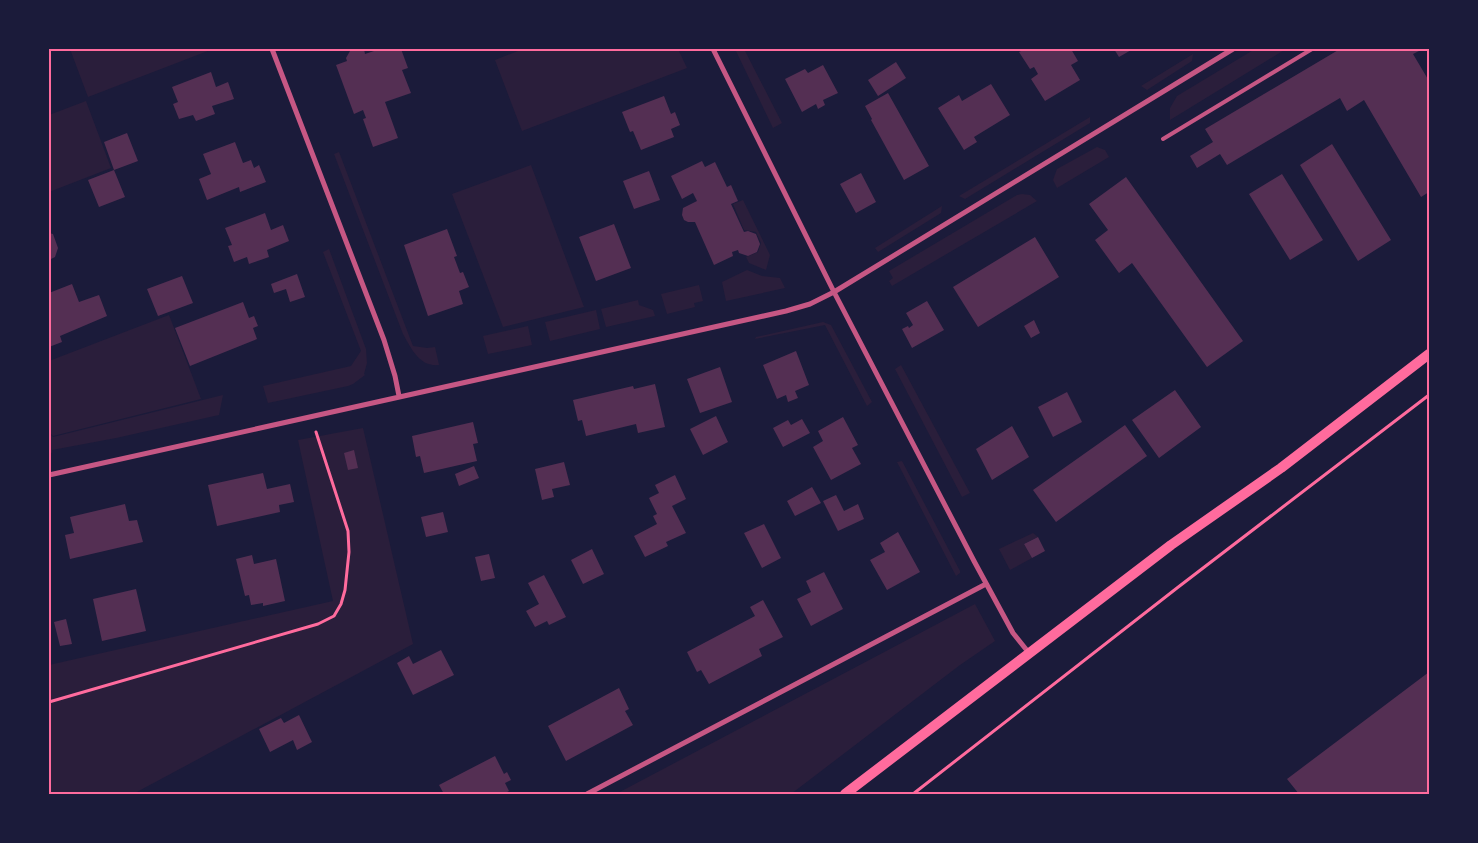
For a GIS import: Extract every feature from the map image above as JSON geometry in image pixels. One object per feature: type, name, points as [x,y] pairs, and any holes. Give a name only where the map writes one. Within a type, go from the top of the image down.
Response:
[{"type":"main road","points":[[845,794],[1171,545],[1282,468],[1429,354]]},
{"type":"street","points":[[272,49],[384,340],[399,396]]},
{"type":"street","points":[[713,49],[834,292],[986,584],[1013,633],[1029,654]]},
{"type":"street","points":[[49,475],[786,311],[810,304],[834,292],[1232,49]]},
{"type":"street","points":[[587,794],[986,584]]},
{"type":"lane","points":[[1163,139],[1312,49]]},
{"type":"path","points":[[913,794],[1429,395]]},
{"type":"path","points":[[49,702],[318,624],[334,616],[341,604],[345,590],[349,552],[348,531],[316,431]]},
{"type":"shaded area","points":[[70,49],[213,49],[88,97]]},
{"type":"shaded area","points":[[523,49],[678,49],[687,68],[522,131],[495,60]]},
{"type":"shaded area","points":[[735,49],[744,49],[782,123],[773,128]]},
{"type":"shaded area","points":[[1255,49],[1286,49],[1170,120],[1170,108],[1177,96]]},
{"type":"shaded area","points":[[1193,54],[1192,61],[1147,90],[1141,86]]},
{"type":"shaded area","points":[[86,101],[111,168],[49,192],[49,115]]},
{"type":"shaded area","points":[[1090,117],[1090,123],[965,199],[959,196]]},
{"type":"shaded area","points":[[1097,147],[1105,150],[1109,157],[1057,188],[1053,180],[1057,169]]},
{"type":"shaded area","points":[[339,152],[413,346],[435,347],[439,365],[426,363],[416,356],[403,334],[334,154]]},
{"type":"shaded area","points":[[531,165],[584,307],[503,327],[452,194]]},
{"type":"shaded area","points":[[1017,195],[1030,195],[1037,201],[892,286],[889,281],[893,278],[889,271]]},
{"type":"shaded area","points":[[743,200],[770,255],[766,270],[749,263],[746,257],[758,252],[761,243],[756,232],[744,230],[733,204]]},
{"type":"shaded area","points":[[942,206],[941,213],[878,252],[875,248]]},
{"type":"shaded area","points":[[329,249],[366,349],[367,363],[365,375],[348,386],[268,403],[263,386],[351,366],[361,351],[323,252]]},
{"type":"shaded area","points":[[747,270],[762,276],[780,278],[785,288],[726,301],[722,282]]},
{"type":"shaded area","points":[[699,285],[703,301],[694,303],[695,307],[667,314],[661,294]]},
{"type":"shaded area","points":[[638,300],[639,305],[653,310],[655,316],[606,327],[601,309]]},
{"type":"shaded area","points":[[596,310],[600,329],[550,341],[545,322]]},
{"type":"shaded area","points":[[169,315],[201,399],[53,436],[49,432],[49,361]]},
{"type":"shaded area","points":[[823,322],[831,325],[872,402],[867,406],[825,325],[755,339],[756,337]]},
{"type":"shaded area","points":[[528,326],[532,345],[488,354],[483,336]]},
{"type":"shaded area","points":[[901,365],[970,493],[962,497],[895,369]]},
{"type":"shaded area","points":[[223,395],[219,415],[52,450],[52,453],[49,452],[49,433],[53,437]]},
{"type":"shaded area","points":[[363,428],[413,644],[133,794],[49,794],[49,665],[333,601],[298,440]]},
{"type":"shaded area","points":[[902,461],[960,571],[956,576],[897,462]]},
{"type":"shaded area","points":[[1033,533],[1038,537],[1024,544],[1032,558],[1010,570],[999,549]]},
{"type":"shaded area","points":[[975,604],[995,641],[960,665],[791,794],[616,794]]},
{"type":"building","points":[[364,49],[365,54],[380,49],[401,49],[408,68],[402,70],[411,93],[385,102],[398,138],[373,147],[363,119],[366,118],[363,110],[354,114],[336,65],[347,61],[346,58],[350,51]]},
{"type":"building","points":[[1025,49],[1071,49],[1078,61],[1071,65],[1080,80],[1045,101],[1031,79],[1038,74],[1034,67],[1030,69],[1019,52]]},
{"type":"building","points":[[1114,49],[1133,49],[1119,57]]},
{"type":"building","points":[[1340,49],[1423,49],[1413,54],[1429,81],[1429,192],[1421,197],[1364,100],[1347,111],[1340,98],[1227,165],[1220,154],[1197,168],[1190,156],[1213,142],[1205,129]]},
{"type":"building","points":[[896,62],[906,78],[878,96],[868,80]]},
{"type":"building","points":[[823,65],[838,93],[823,100],[825,105],[818,109],[816,104],[802,112],[785,79],[805,69],[808,73]]},
{"type":"building","points":[[211,72],[216,87],[228,82],[234,99],[212,106],[215,114],[196,121],[193,115],[179,119],[173,104],[178,102],[172,87]]},
{"type":"building","points":[[991,84],[1010,115],[974,137],[977,142],[964,150],[938,108],[959,95],[962,101]]},
{"type":"building","points":[[888,93],[929,166],[904,180],[865,106]]},
{"type":"building","points":[[664,96],[671,114],[675,112],[680,125],[671,129],[674,137],[641,150],[633,131],[630,132],[622,112]]},
{"type":"building","points":[[127,133],[138,161],[114,170],[104,142]]},
{"type":"building","points":[[235,142],[243,163],[251,160],[254,168],[259,165],[266,182],[240,192],[239,187],[207,200],[199,179],[211,174],[203,154]]},
{"type":"building","points":[[1332,144],[1391,240],[1358,261],[1300,165]]},
{"type":"building","points":[[702,161],[705,167],[715,162],[727,187],[731,185],[738,201],[731,204],[744,232],[748,231],[756,234],[760,244],[757,252],[748,256],[739,253],[738,250],[732,252],[733,256],[714,265],[695,222],[684,220],[682,215],[683,208],[697,201],[693,193],[682,199],[671,176]]},
{"type":"building","points":[[114,170],[125,197],[99,207],[88,180]]},
{"type":"building","points":[[649,171],[660,200],[634,209],[623,181]]},
{"type":"building","points":[[861,173],[876,202],[856,213],[840,184]]},
{"type":"building","points":[[1282,174],[1323,240],[1290,260],[1249,194]]},
{"type":"building","points":[[1126,177],[1243,341],[1207,367],[1132,263],[1119,273],[1095,240],[1108,230],[1089,204]]},
{"type":"building","points":[[265,213],[271,230],[283,225],[289,241],[267,250],[269,257],[249,264],[247,257],[234,262],[228,246],[232,245],[225,228]]},
{"type":"building","points":[[614,224],[631,268],[596,281],[579,237]]},
{"type":"building","points":[[447,229],[457,256],[454,257],[460,273],[463,272],[469,287],[459,291],[463,304],[428,316],[404,245]]},
{"type":"building","points":[[49,233],[53,234],[58,248],[55,257],[49,260]]},
{"type":"building","points":[[1035,237],[1059,277],[978,327],[953,287]]},
{"type":"building","points":[[297,274],[305,297],[290,302],[286,289],[274,293],[271,284]]},
{"type":"building","points":[[182,276],[193,303],[158,316],[147,289]]},
{"type":"building","points":[[72,284],[79,302],[99,295],[107,316],[60,336],[62,342],[49,347],[49,293]]},
{"type":"building","points":[[927,301],[944,330],[912,348],[902,329],[913,325],[906,313]]},
{"type":"building","points":[[243,302],[249,318],[254,316],[258,326],[253,328],[257,339],[190,366],[175,328]]},
{"type":"building","points":[[1034,320],[1040,333],[1031,338],[1024,326]]},
{"type":"building","points":[[796,351],[809,385],[795,391],[798,398],[788,402],[786,395],[777,399],[763,365]]},
{"type":"building","points":[[720,367],[732,402],[700,413],[687,379]]},
{"type":"building","points":[[655,384],[665,427],[638,433],[636,424],[586,436],[582,420],[578,421],[573,400],[633,386],[634,389]]},
{"type":"building","points":[[1175,390],[1201,427],[1159,458],[1132,420]]},
{"type":"building","points":[[1067,392],[1082,422],[1053,437],[1038,407]]},
{"type":"building","points":[[716,416],[728,442],[703,455],[690,429]]},
{"type":"building","points":[[843,417],[858,445],[852,448],[861,464],[831,480],[813,447],[823,441],[818,431]]},
{"type":"building","points":[[802,419],[810,433],[783,447],[773,428],[788,420],[791,425]]},
{"type":"building","points":[[473,422],[478,443],[473,444],[477,461],[424,473],[420,456],[416,457],[412,436]]},
{"type":"building","points":[[1125,425],[1147,456],[1056,522],[1033,490]]},
{"type":"building","points":[[1012,426],[1029,457],[992,480],[976,449]]},
{"type":"building","points":[[354,450],[358,468],[348,470],[344,453]]},
{"type":"building","points":[[564,462],[570,485],[552,489],[554,497],[542,500],[535,469]]},
{"type":"building","points":[[474,466],[479,478],[459,486],[455,474]]},
{"type":"building","points":[[263,473],[267,489],[290,484],[294,502],[279,505],[280,512],[217,526],[208,485]]},
{"type":"building","points":[[675,475],[686,499],[672,506],[686,533],[666,542],[668,546],[645,557],[634,536],[657,524],[653,516],[657,514],[649,498],[659,493],[655,485]]},
{"type":"building","points":[[812,487],[821,503],[795,516],[787,501]]},
{"type":"building","points":[[836,495],[844,511],[858,504],[864,519],[838,531],[823,501]]},
{"type":"building","points":[[125,504],[129,521],[137,520],[143,542],[70,559],[65,535],[74,533],[70,517]]},
{"type":"building","points":[[443,512],[448,532],[426,537],[421,517]]},
{"type":"building","points":[[764,524],[781,558],[762,568],[744,533]]},
{"type":"building","points":[[898,532],[920,572],[887,590],[870,560],[885,552],[880,543]]},
{"type":"building","points":[[1038,537],[1045,551],[1032,558],[1024,544]]},
{"type":"building","points":[[592,549],[604,574],[583,584],[571,560]]},
{"type":"building","points":[[489,554],[495,578],[481,581],[475,557]]},
{"type":"building","points":[[252,555],[254,564],[276,559],[285,601],[263,606],[263,603],[251,605],[249,595],[245,596],[236,559]]},
{"type":"building","points":[[824,572],[843,609],[811,626],[797,599],[811,592],[806,581]]},
{"type":"building","points":[[544,575],[566,617],[549,625],[547,621],[535,627],[526,611],[539,604],[528,583]]},
{"type":"building","points":[[136,589],[146,631],[102,641],[93,599]]},
{"type":"building","points":[[763,600],[783,637],[759,649],[762,656],[709,684],[701,670],[697,672],[687,652],[755,616],[750,607]]},
{"type":"building","points":[[66,619],[72,644],[60,646],[54,622]]},
{"type":"building","points":[[441,650],[454,675],[413,695],[397,663],[409,656],[413,664]]},
{"type":"building","points":[[1429,672],[1429,794],[1299,794],[1287,779]]},
{"type":"building","points":[[619,688],[629,709],[625,711],[633,725],[566,761],[548,726]]},
{"type":"building","points":[[299,715],[312,742],[297,750],[293,740],[270,752],[259,729],[281,718],[284,723]]},
{"type":"building","points":[[495,756],[504,774],[507,772],[511,780],[505,783],[509,791],[503,794],[444,794],[439,785]]}]
